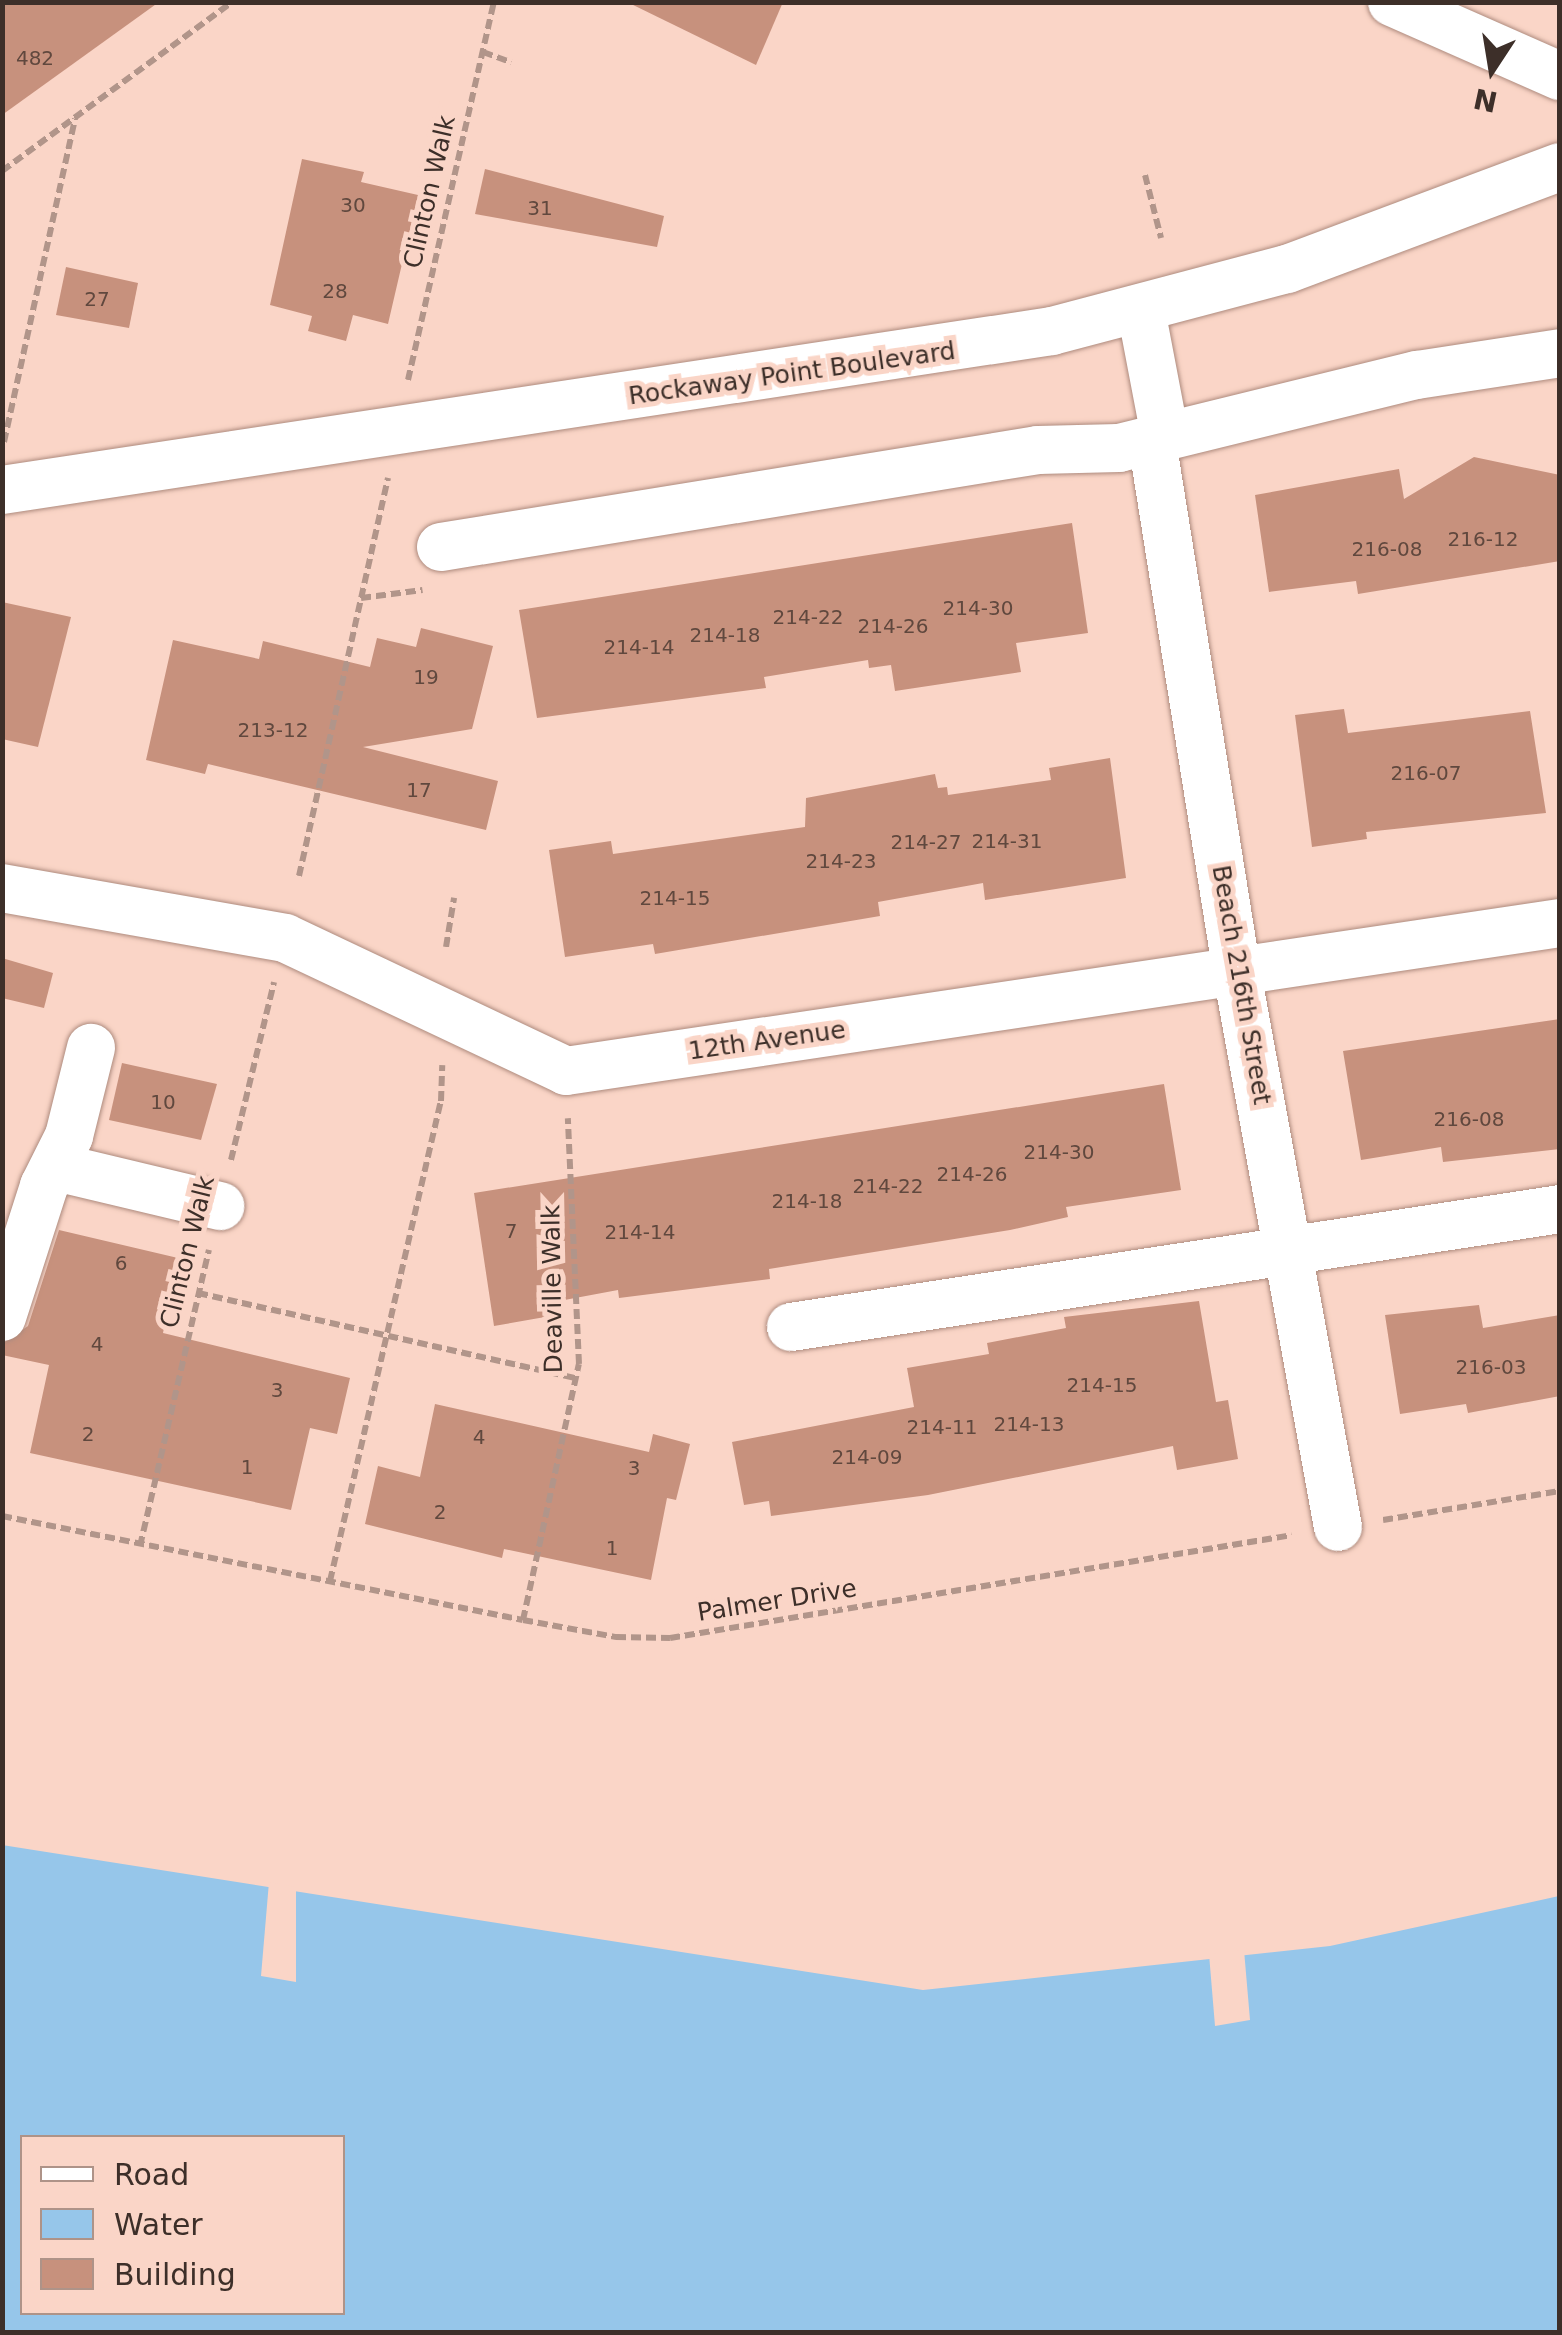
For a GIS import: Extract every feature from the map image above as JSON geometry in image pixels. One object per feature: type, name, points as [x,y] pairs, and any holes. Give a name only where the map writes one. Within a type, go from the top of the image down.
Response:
[{"type":"street","points":[[1397,4],[1560,76]]},
{"type":"street","name":"Rockaway Point Boulevard","points":[[2,490],[976,346],[1126,314],[1287,269],[1560,166]]},
{"type":"street","name":"Beach 216th Street","points":[[1126,314],[1133,429],[1152,441],[1238,973],[1338,1527]]},
{"type":"street","points":[[441,548],[1038,450],[1152,441],[1417,375],[1560,353]]},
{"type":"street","points":[[2,888],[285,938],[566,1071]]},
{"type":"street","name":"12th Avenue","points":[[566,1071],[1560,923]]},
{"type":"street","points":[[2,1317],[56,1167],[91,1048]]},
{"type":"street","points":[[56,1167],[220,1206]]},
{"type":"street","points":[[791,1327],[1560,1209]]},
{"type":"path","points":[[2,171],[232,2]]},
{"type":"path","name":"Clinton Walk","points":[[406,391],[494,2]]},
{"type":"path","points":[[483,52],[511,62]]},
{"type":"path","points":[[2,448],[76,119]]},
{"type":"path","points":[[1145,175],[1162,238]]},
{"type":"path","points":[[299,876],[390,468]]},
{"type":"path","points":[[446,946],[454,898]]},
{"type":"path","name":"Clinton Walk","points":[[140,1546],[278,969]]},
{"type":"path","points":[[330,1582],[441,1101],[442,1065]]},
{"type":"path","name":"Deaville Walk","points":[[523,1620],[576,1378],[566,1071]]},
{"type":"path","points":[[198,1294],[576,1378]]},
{"type":"path","name":"Palmer Drive","points":[[2,1516],[616,1637],[670,1638],[1560,1490]]},
{"type":"water","points":[[2,1845],[923,1990],[1330,1946],[1559,1896],[1559,2332],[3,2332]]},
{"type":"pier","points":[[269,1882],[296,1887],[296,1982],[261,1976]]},
{"type":"pier","points":[[1244,1950],[1250,2020],[1215,2026],[1209,1954]]},
{"type":"building","points":[[2,2],[159,2],[2,115]]},
{"type":"building","points":[[627,2],[783,2],[756,65]]},
{"type":"building","points":[[302,159],[364,172],[361,182],[418,195],[388,324],[353,315],[346,341],[308,331],[312,316],[270,305]]},
{"type":"building","points":[[485,169],[664,216],[657,247],[475,214]]},
{"type":"building","points":[[66,267],[138,283],[129,328],[56,315]]},
{"type":"building","points":[[1474,457],[1560,475],[1560,561],[1358,594],[1356,581],[1269,592],[1255,495],[1399,469],[1404,499]]},
{"type":"building","points":[[1072,523],[1088,633],[1016,643],[1021,672],[895,691],[891,665],[869,668],[868,660],[764,677],[766,688],[537,718],[519,610]]},
{"type":"building","points":[[2,602],[71,617],[38,747],[2,739]]},
{"type":"building","points":[[421,628],[493,646],[472,729],[363,747],[498,781],[486,830],[208,764],[205,774],[146,760],[173,640],[259,659],[263,641],[370,667],[377,638],[416,647]]},
{"type":"building","points":[[1344,709],[1348,733],[1530,711],[1546,813],[1366,832],[1367,839],[1312,847],[1295,715]]},
{"type":"building","points":[[1110,758],[1126,878],[985,900],[983,883],[878,902],[880,916],[655,954],[653,944],[565,957],[549,850],[611,841],[613,854],[805,827],[806,798],[935,774],[938,788],[947,787],[948,795],[1051,780],[1049,768]]},
{"type":"building","points":[[2,958],[53,973],[44,1008],[2,998]]},
{"type":"building","points":[[1560,1019],[1560,1149],[1443,1162],[1441,1147],[1361,1160],[1343,1051]]},
{"type":"building","points":[[122,1063],[217,1084],[201,1140],[109,1120]]},
{"type":"building","points":[[1164,1084],[1181,1190],[1066,1207],[1068,1217],[1010,1230],[769,1269],[770,1279],[619,1298],[618,1290],[543,1304],[545,1317],[494,1326],[474,1193]]},
{"type":"building","points":[[59,1230],[178,1258],[163,1333],[350,1378],[337,1434],[310,1428],[291,1510],[30,1453],[49,1365],[2,1355],[2,1344],[28,1326]]},
{"type":"building","points":[[1199,1301],[1216,1402],[1228,1400],[1238,1459],[1177,1470],[1173,1446],[928,1495],[771,1516],[769,1501],[744,1505],[732,1442],[914,1407],[907,1368],[989,1354],[987,1343],[1066,1328],[1064,1317]]},
{"type":"building","points":[[1479,1305],[1483,1328],[1560,1315],[1560,1396],[1468,1413],[1466,1404],[1400,1414],[1385,1315]]},
{"type":"building","points":[[435,1404],[649,1452],[653,1434],[690,1444],[676,1500],[667,1498],[651,1580],[504,1549],[502,1558],[365,1524],[378,1466],[420,1477]]}]
